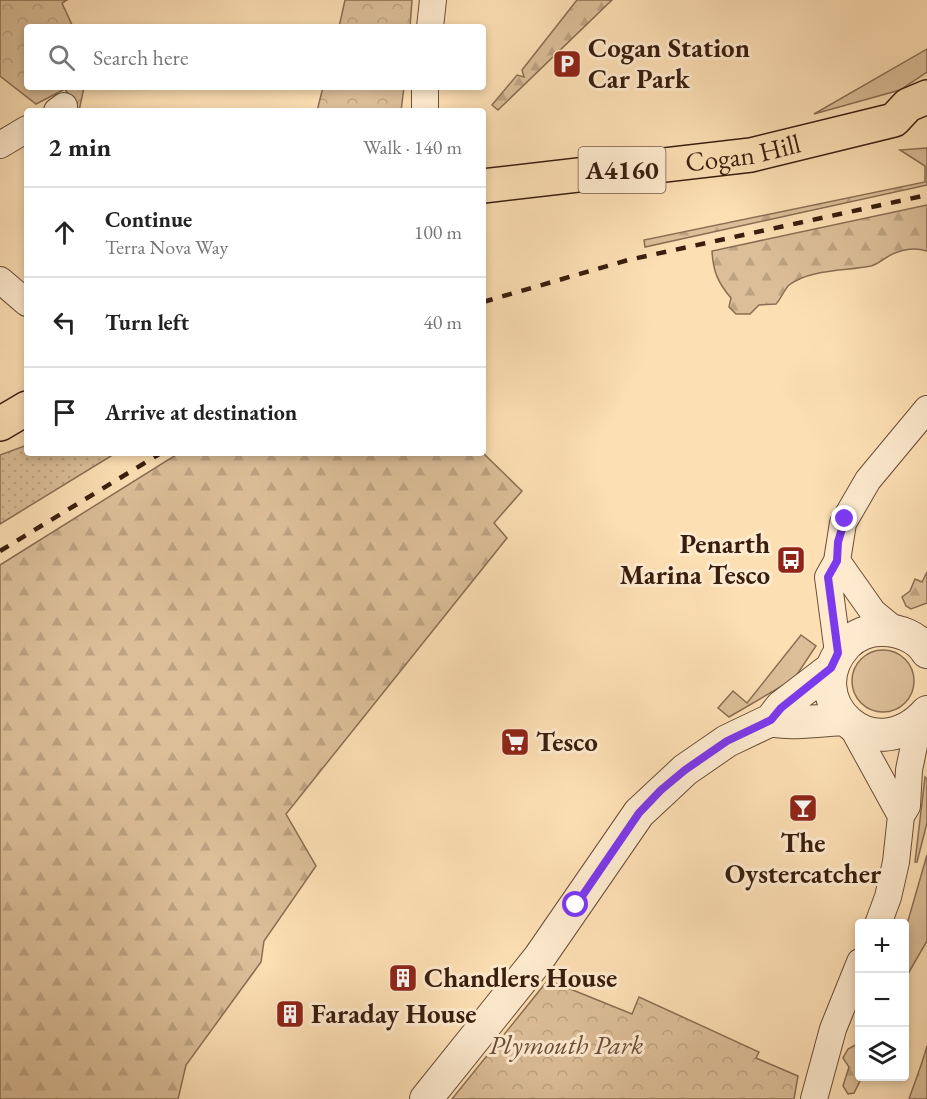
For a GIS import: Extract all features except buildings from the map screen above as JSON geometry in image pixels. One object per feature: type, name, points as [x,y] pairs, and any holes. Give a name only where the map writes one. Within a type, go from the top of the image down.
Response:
[{"type":"main road","name":"Cogan Hill","points":[[486,186],[751,155],[894,120],[908,105],[927,97]]},
{"type":"main road","name":"Cogan Hill","points":[[894,120],[910,127],[927,123]]},
{"type":"main road","points":[[0,424],[24,410]]},
{"type":"street","points":[[430,24],[434,0]]},
{"type":"street","points":[[425,90],[425,108]]},
{"type":"street","points":[[0,146],[24,131]]},
{"type":"street","points":[[0,280],[24,300]]},
{"type":"street","points":[[901,816],[848,722],[836,706],[830,685],[835,661],[828,577],[837,561],[838,542],[850,507],[868,480],[927,409]]},
{"type":"street","points":[[837,561],[873,612],[915,637]]},
{"type":"street","points":[[426,1099],[539,958],[639,813],[661,790],[702,757],[727,741],[771,720],[781,708],[835,661],[849,641],[864,633],[880,629],[915,637]]},
{"type":"street","points":[[771,720],[785,724],[804,720],[848,722],[865,734],[880,735],[895,733],[923,716]]},
{"type":"street","points":[[880,919],[893,877],[901,816],[908,806],[909,770],[923,716]]},
{"type":"street","points":[[814,1099],[833,1029],[856,973]]},
{"type":"green space","points":[[0,0],[67,0],[62,3],[72,24],[24,24],[24,90],[63,90],[36,104],[0,76]]},
{"type":"green space","points":[[345,0],[412,0],[410,24],[340,24]]},
{"type":"green space","points":[[577,0],[612,0],[498,110],[492,105],[517,75],[524,77],[522,70]]},
{"type":"green space","points":[[927,49],[927,72],[900,90],[814,114]]},
{"type":"green space","points":[[66,90],[83,90],[80,108],[77,108]]},
{"type":"green space","points":[[322,90],[404,90],[401,108],[318,108]]},
{"type":"green space","points":[[927,148],[927,185],[645,247],[644,240],[925,182],[925,166],[900,150]]},
{"type":"green space","points":[[927,205],[927,251],[915,249],[903,251],[892,254],[871,266],[807,276],[789,285],[776,304],[759,305],[750,314],[736,314],[729,307],[731,298],[717,276],[712,251]]},
{"type":"green space","points":[[24,446],[24,456],[111,456],[0,524],[0,455]]},
{"type":"green space","points":[[174,456],[486,456],[522,491],[494,523],[507,538],[286,814],[316,866],[264,941],[261,962],[186,1065],[178,1099],[0,1099],[0,565]]},
{"type":"green space","points":[[927,572],[927,603],[911,609],[906,606],[902,597],[910,591],[915,579],[922,582]]},
{"type":"green space","points":[[801,635],[816,646],[794,679],[729,717],[718,708],[733,691],[747,703]]},
{"type":"green space","points":[[877,650],[889,650],[905,659],[912,669],[914,681],[912,693],[905,703],[889,712],[877,712],[866,707],[857,698],[852,687],[852,675],[857,664],[866,655]]},
{"type":"green space","points":[[925,777],[927,779],[927,823],[917,862],[915,862]]},
{"type":"green space","points":[[927,855],[927,941],[909,972],[908,919]]},
{"type":"green space","name":"Plymouth Park","points":[[548,980],[632,1014],[639,997],[759,1052],[756,1058],[798,1076],[794,1099],[452,1099]]},
{"type":"green space","points":[[855,1045],[855,1081],[860,1081],[854,1093],[848,1094],[843,1086],[849,1067],[843,1058],[848,1049]]},
{"type":"green space","points":[[927,1046],[927,1099],[909,1099],[921,1066]]},
{"type":"railway","points":[[486,301],[628,260],[927,195]]},
{"type":"railway","points":[[0,551],[156,456]]},
{"type":"place","name":"Cogan Station Car Park","points":[[567,64]]},
{"type":"place","name":"Penarth Marina Tesco","points":[[791,560]]},
{"type":"place","name":"Tesco","points":[[515,742]]},
{"type":"place","name":"The Oystercatcher","points":[[803,808]]},
{"type":"place","name":"Chandlers House","points":[[403,978]]},
{"type":"place","name":"Faraday House","points":[[290,1014]]},
{"type":"route","points":[[576,905],[639,813],[661,790],[702,757],[727,741],[771,720],[781,708],[831,668],[838,653],[828,577],[837,561],[838,542],[845,519]]}]
